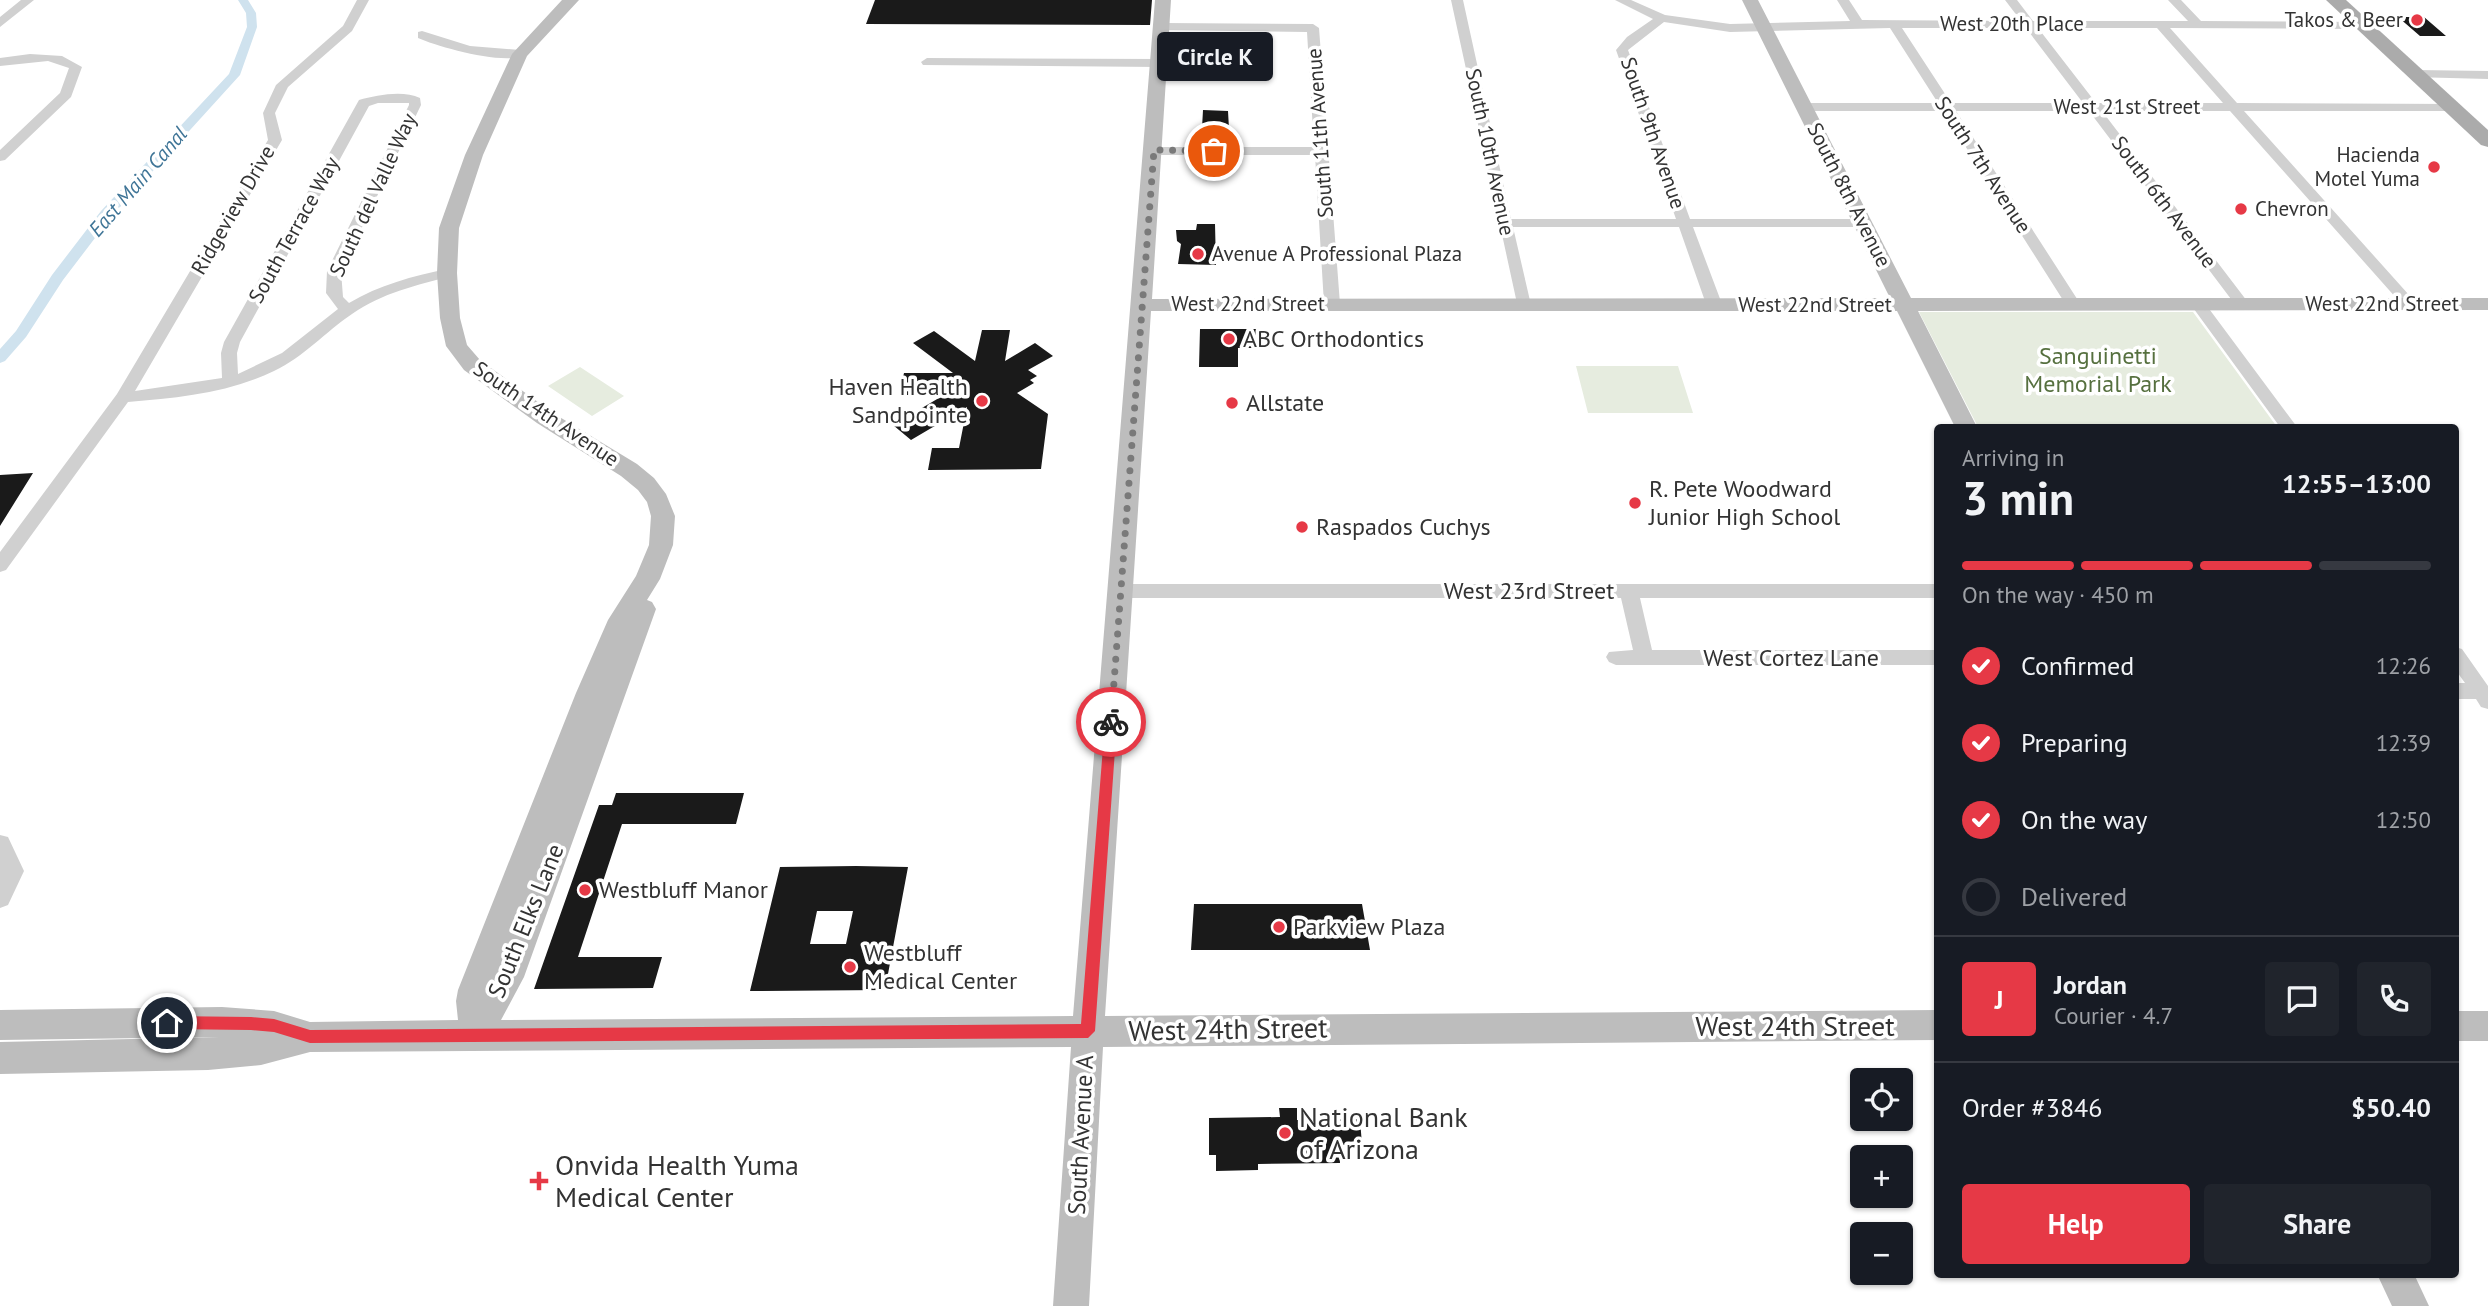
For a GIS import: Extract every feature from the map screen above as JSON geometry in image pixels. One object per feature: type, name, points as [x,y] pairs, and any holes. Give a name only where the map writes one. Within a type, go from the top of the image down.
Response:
[{"type":"main road","points":[[2336,0],[2488,141]]},
{"type":"main road","name":"West 24th Street","points":[[310,1037],[1088,1031]]},
{"type":"street","points":[[0,23],[28,0]]},
{"type":"street","name":"Ridgeview Drive","points":[[0,565],[123,397],[275,140],[269,113],[282,85],[348,28],[363,0]]},
{"type":"street","name":"South 14th Avenue","points":[[571,0],[520,54],[498,98],[454,208],[447,246],[453,336],[463,356],[545,418],[629,470],[646,484],[657,500],[663,516]]},
{"type":"street","name":"South Avenue A","points":[[1071,1306],[1088,1031],[1163,0]]},
{"type":"street","name":"South 10th Avenue","points":[[1457,0],[1523,305]]},
{"type":"street","points":[[1621,0],[1662,18]]},
{"type":"street","name":"South 8th Avenue","points":[[1749,0],[1964,424]]},
{"type":"street","points":[[1843,0],[1858,24]]},
{"type":"street","name":"South 6th Avenue","points":[[2011,0],[2242,304]]},
{"type":"street","points":[[2174,0],[2196,23]]},
{"type":"street","name":"West 20th Place","points":[[1662,18],[1730,28],[1858,24],[2362,25]]},
{"type":"street","name":"South 9th Avenue","points":[[1662,18],[1622,50],[1714,304]]},
{"type":"street","points":[[2159,23],[2410,304]]},
{"type":"street","name":"South 7th Avenue","points":[[1894,24],[2073,305]]},
{"type":"street","name":"South 11th Avenue","points":[[1162,27],[1313,28],[1332,304]]},
{"type":"street","points":[[422,35],[442,45],[469,52],[520,54]]},
{"type":"street","points":[[0,62],[36,57],[62,58],[76,67],[66,94],[0,157]]},
{"type":"street","points":[[927,62],[1159,63]]},
{"type":"street","points":[[2416,74],[2488,75]]},
{"type":"street","name":"South del Valle Way","points":[[348,309],[337,303],[332,294],[334,271],[415,105],[412,99],[387,98]]},
{"type":"street","name":"South Terrace Way","points":[[230,382],[229,354],[232,342],[314,192],[364,103],[387,98]]},
{"type":"street","name":"West 21st Street","points":[[1804,107],[2450,107]]},
{"type":"street","points":[[1154,150],[1321,151]]},
{"type":"street","points":[[1506,223],[1863,223]]},
{"type":"street","points":[[123,397],[207,388],[261,371],[289,357],[348,309],[398,286],[447,273]]},
{"type":"street","name":"West 22nd Street","points":[[1142,305],[2488,304]]},
{"type":"street","name":"South 6th Avenue","points":[[2199,305],[2287,424]]},
{"type":"street","name":"South Elks Lane","points":[[476,1035],[508,977],[645,604],[647,579],[661,545],[663,516]]},
{"type":"street","name":"West 23rd Street","points":[[1121,591],[1933,591]]},
{"type":"street","points":[[1629,591],[1644,657]]},
{"type":"street","name":"West Cortez Lane","points":[[1616,657],[1934,659]]},
{"type":"street","points":[[2459,660],[2484,696]]},
{"type":"street","points":[[2459,692],[2484,696]]},
{"type":"street","points":[[0,844],[13,871],[0,898]]},
{"type":"street","name":"West 24th Street","points":[[0,1025],[222,1022],[274,1026],[310,1037]]},
{"type":"street","name":"West 24th Street","points":[[1088,1031],[1934,1025]]},
{"type":"street","points":[[2459,1026],[2488,1026]]},
{"type":"street","name":"West 24th Street","points":[[0,1058],[208,1054],[261,1049],[310,1037]]},
{"type":"street","points":[[2397,1278],[2412,1306]]},
{"type":"green space","name":"Sanguinetti Memorial Park","points":[[1919,312],[2193,312],[2275,424],[1976,424]]},
{"type":"green space","points":[[1576,366],[1678,366],[1693,413],[1588,413]]},
{"type":"green space","points":[[580,367],[624,396],[592,416],[548,386]]},
{"type":"building","points":[[875,0],[1152,0],[1150,25],[866,24]]},
{"type":"building","points":[[2398,17],[2424,17],[2446,36],[2420,36]]},
{"type":"building","points":[[1203,110],[1228,111],[1229,129],[1202,128]]},
{"type":"building","name":"Avenue A Professional Plaza","points":[[1197,224],[1215,224],[1216,265],[1178,264],[1181,244],[1177,241],[1176,230],[1196,230]]},
{"type":"building","name":"ABC Orthodontics","points":[[1200,329],[1259,329],[1259,348],[1238,348],[1238,367],[1199,367]]},
{"type":"building","name":"Haven Health Sandpointe","points":[[982,330],[1010,330],[1005,361],[1035,343],[1053,356],[1028,370],[1037,376],[1030,380],[1034,383],[1017,393],[1048,414],[1041,469],[928,470],[932,448],[959,448],[967,407],[911,440],[893,425],[944,395],[899,395],[904,373],[953,373],[913,343],[934,331],[975,361]]},
{"type":"building","points":[[33,473],[0,526],[0,475]]},
{"type":"building","name":"Westbluff Manor","points":[[616,793],[744,793],[736,824],[622,824],[578,957],[662,957],[653,988],[534,989],[599,805],[612,805]]},
{"type":"building","points":[[780,867],[908,867],[885,990],[750,991]],"holes":[[[817,911],[853,911],[846,944],[810,944]]]},
{"type":"building","name":"Parkview Plaza","points":[[1194,904],[1362,904],[1370,950],[1191,950]]},
{"type":"building","name":"National Bank of Arizona","points":[[1279,1108],[1297,1108],[1297,1120],[1360,1119],[1362,1145],[1339,1145],[1340,1163],[1258,1164],[1258,1170],[1216,1171],[1216,1155],[1209,1155],[1209,1118],[1280,1117]]},
{"type":"waterway","name":"East Main Canal","points":[[0,358],[21,334],[57,278],[106,214],[234,75],[252,27],[251,13],[243,0]]},
{"type":"way so far","points":[[1111,722],[1154,150],[1214,151]]},
{"type":"place","name":"Takos & Beer","points":[[2417,20]]},
{"type":"place","name":"Circle K","points":[[1214,151]]},
{"type":"place","name":"Hacienda Motel Yuma","points":[[2434,167]]},
{"type":"place","name":"Chevron","points":[[2241,209]]},
{"type":"place","name":"Avenue A Professional Plaza","points":[[1198,254]]},
{"type":"place","name":"ABC Orthodontics","points":[[1229,339]]},
{"type":"place","name":"Haven Health Sandpointe","points":[[982,401]]},
{"type":"place","name":"Allstate","points":[[1232,403]]},
{"type":"place","name":"R. Pete Woodward Junior High School","points":[[1635,503]]},
{"type":"place","name":"Raspados Cuchys","points":[[1302,527]]},
{"type":"place","name":"Westbluff Manor","points":[[585,890]]},
{"type":"place","name":"Parkview Plaza","points":[[1279,927]]},
{"type":"place","name":"Westbluff Medical Center","points":[[850,967]]},
{"type":"place","name":"National Bank of Arizona","points":[[1285,1133]]},
{"type":"place","name":"Onvida Health Yuma Medical Center","points":[[539,1181]]},
{"type":"route","points":[[167,1023],[222,1022],[274,1026],[310,1037],[1088,1031],[1111,722]]}]
